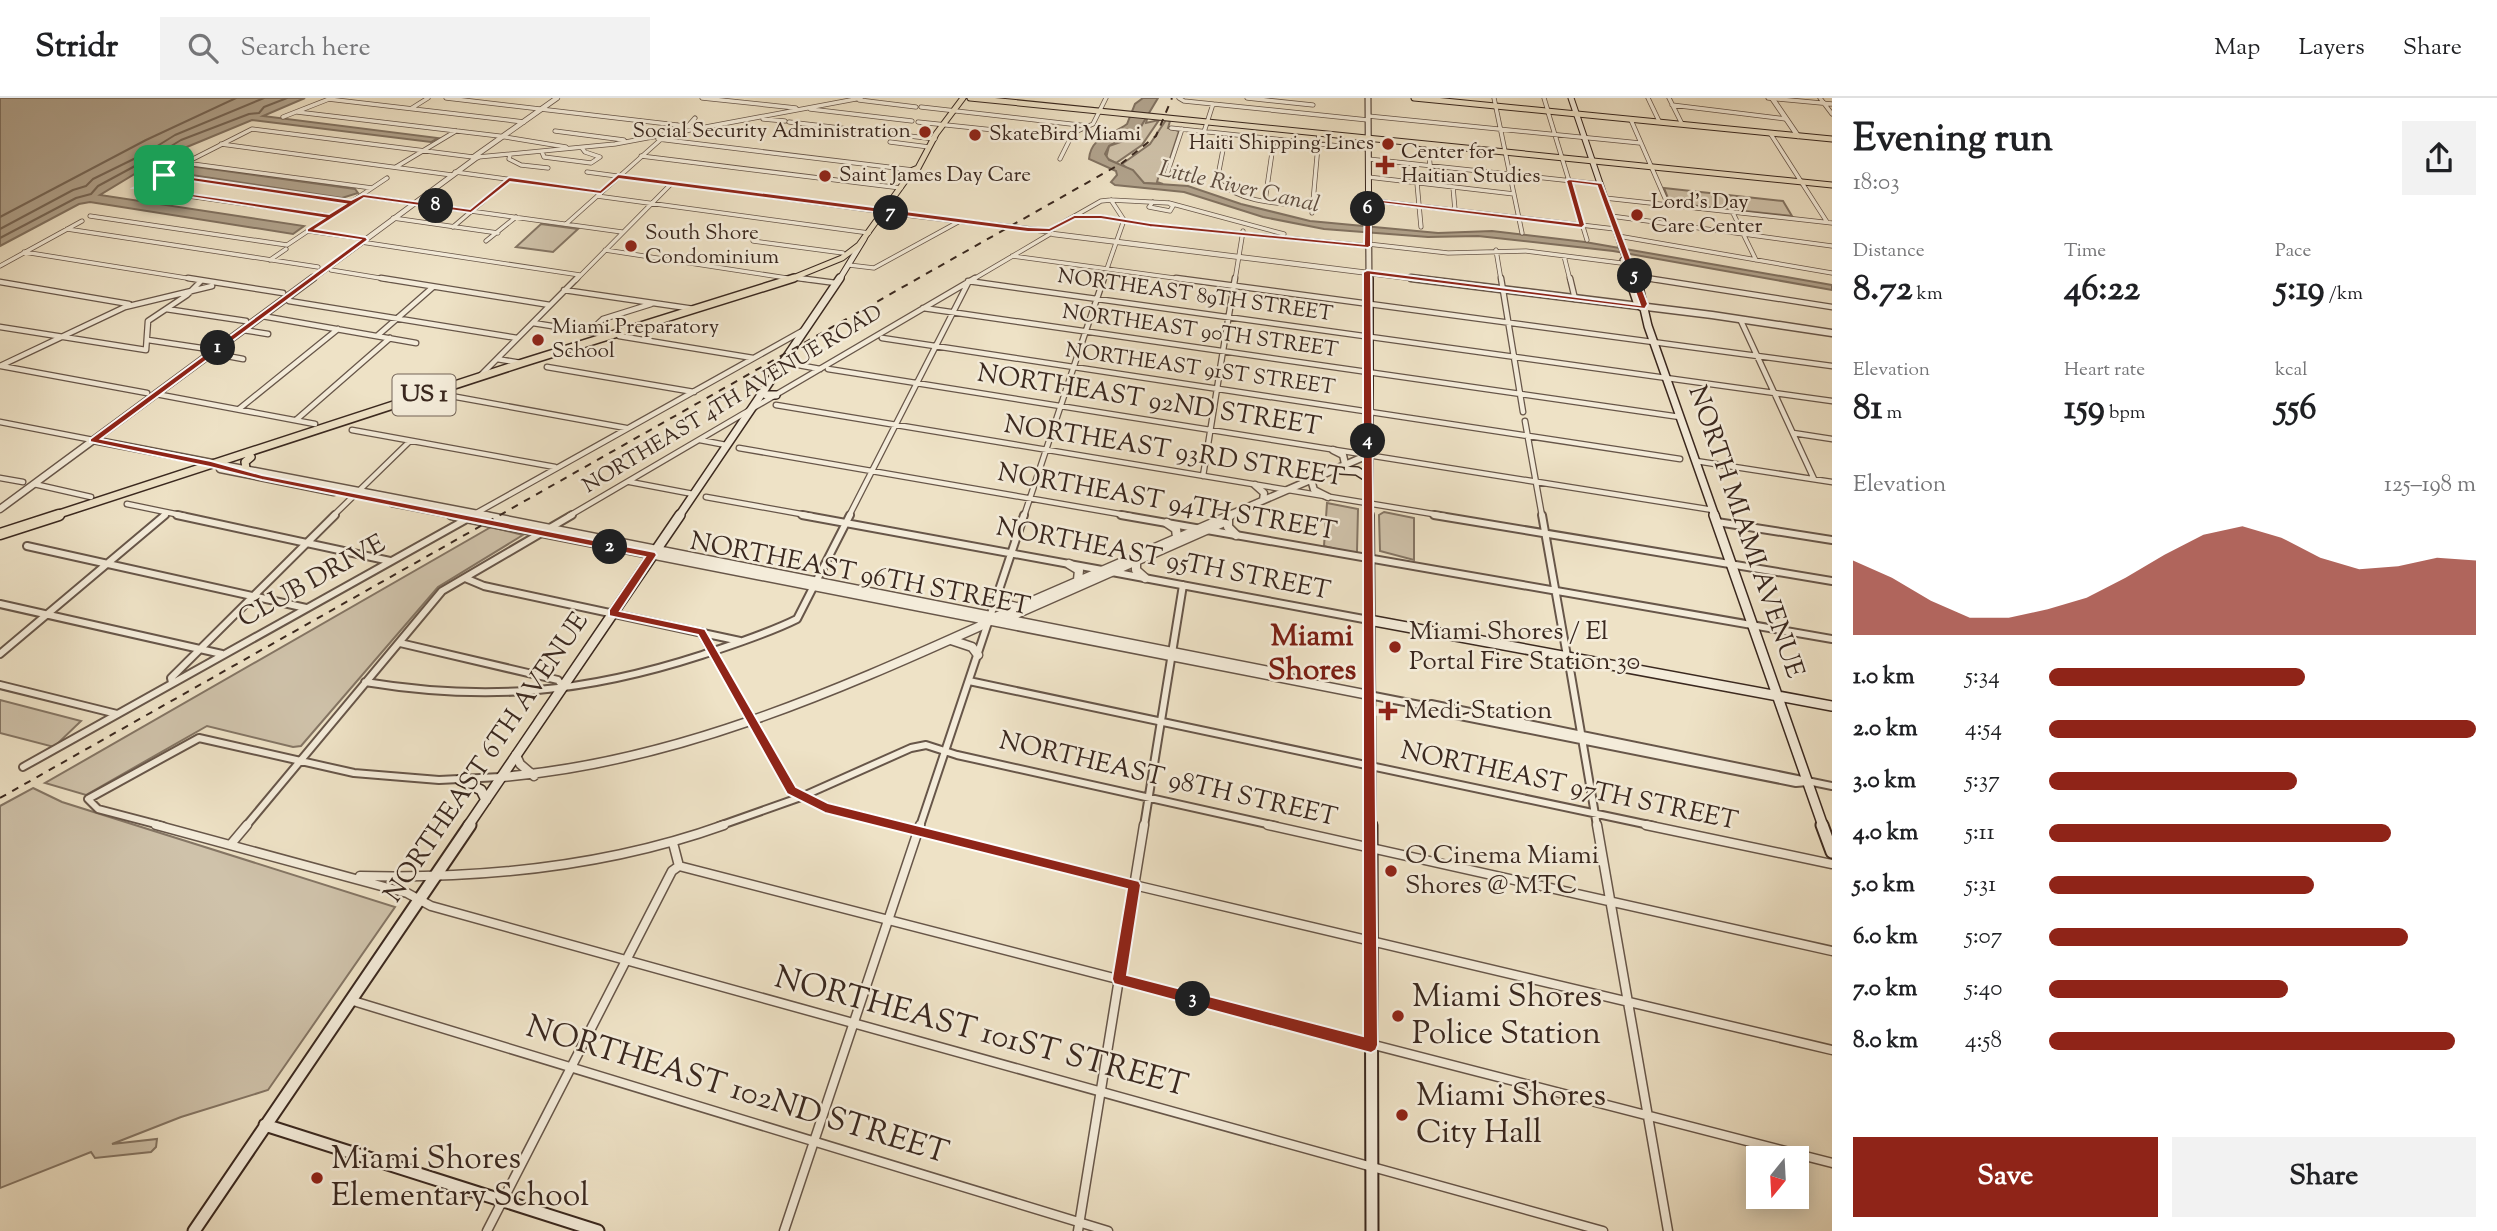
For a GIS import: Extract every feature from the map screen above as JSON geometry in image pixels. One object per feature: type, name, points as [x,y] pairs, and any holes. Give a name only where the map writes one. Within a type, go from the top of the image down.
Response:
[{"type":"main road","name":"US 1","points":[[0,540],[398,404],[798,278],[842,258],[869,233],[913,170],[918,168],[918,164],[963,98]]},
{"type":"main road","points":[[970,98],[1832,185]]},
{"type":"main road","points":[[1368,98],[1367,411],[1372,1231]]},
{"type":"main road","points":[[1414,98],[1469,101],[1495,106],[1832,139]]},
{"type":"main road","name":"NORTH MIAMI AVENUE","points":[[1571,98],[1631,276],[1637,302],[1642,307],[1667,377],[1832,852]]},
{"type":"main road","points":[[1576,114],[1706,127]]},
{"type":"main road","points":[[1631,120],[1659,121]]},
{"type":"main road","name":"US 1","points":[[753,291],[843,253],[864,239]]},
{"type":"main road","name":"NORTHEAST 6TH AVENUE","points":[[194,1231],[849,265],[864,239]]},
{"type":"main road","name":"US 1","points":[[0,534],[184,473],[229,465],[614,336]]},
{"type":"main road","points":[[783,342],[794,345]]},
{"type":"main road","points":[[469,386],[479,378]]},
{"type":"main road","points":[[763,391],[766,395],[776,395]]},
{"type":"main road","points":[[384,413],[398,404]]},
{"type":"main road","points":[[727,424],[738,427]]},
{"type":"main road","points":[[246,468],[243,465],[251,457]]},
{"type":"main road","points":[[184,473],[189,469],[191,460]]},
{"type":"main road","points":[[1343,467],[1368,478]]},
{"type":"main road","name":"NORTHEAST 95TH STREET","points":[[1369,620],[1832,706]]},
{"type":"main road","points":[[460,780],[481,790],[486,800]]},
{"type":"main road","points":[[265,1125],[598,1231]]},
{"type":"street","points":[[411,109],[428,98]]},
{"type":"street","points":[[446,98],[699,128]]},
{"type":"street","points":[[0,509],[210,351],[243,330],[557,98]]},
{"type":"street","points":[[702,98],[912,121]]},
{"type":"street","points":[[836,98],[1088,127]]},
{"type":"street","points":[[804,109],[860,98]]},
{"type":"street","points":[[1060,159],[1074,132],[1093,124],[1106,98]]},
{"type":"street","points":[[1247,98],[1313,105]]},
{"type":"street","points":[[1494,98],[1522,233]]},
{"type":"street","points":[[1544,98],[1587,240]]},
{"type":"street","points":[[1648,98],[1659,121]]},
{"type":"street","points":[[1669,98],[1682,124]]},
{"type":"street","points":[[1771,98],[1832,104]]},
{"type":"street","points":[[1771,98],[1798,136]]},
{"type":"street","points":[[1820,98],[1832,114]]},
{"type":"street","points":[[284,117],[329,99],[524,122]]},
{"type":"street","points":[[1180,99],[1640,144]]},
{"type":"street","points":[[1204,132],[1213,104]]},
{"type":"street","points":[[1672,105],[1786,118]]},
{"type":"street","points":[[372,188],[185,163],[252,129],[475,158],[629,142],[756,118],[788,109]]},
{"type":"street","points":[[297,112],[580,148],[600,157],[591,163],[544,157],[542,152]]},
{"type":"street","points":[[688,126],[695,118]]},
{"type":"street","points":[[756,118],[937,136]]},
{"type":"street","points":[[1631,120],[1668,205]]},
{"type":"street","points":[[918,122],[1070,138]]},
{"type":"street","points":[[566,224],[677,125]]},
{"type":"street","points":[[1171,128],[1368,149]]},
{"type":"street","points":[[1167,174],[1182,129]]},
{"type":"street","points":[[396,167],[456,131]]},
{"type":"street","points":[[555,131],[629,142]]},
{"type":"street","points":[[1770,133],[1830,223]]},
{"type":"street","points":[[1226,134],[1217,181],[1242,197],[1312,206]]},
{"type":"street","points":[[1312,212],[1319,134]]},
{"type":"street","points":[[649,138],[913,170]]},
{"type":"street","points":[[1265,201],[1274,139]]},
{"type":"street","points":[[890,142],[929,147]]},
{"type":"street","points":[[220,144],[601,192]]},
{"type":"street","points":[[1428,145],[1432,184]]},
{"type":"street","points":[[510,155],[509,159],[514,163],[548,168]]},
{"type":"street","points":[[641,156],[901,188]]},
{"type":"street","points":[[1368,159],[1600,184]]},
{"type":"street","points":[[587,172],[1832,333]]},
{"type":"street","points":[[331,216],[136,188],[164,175],[352,202]]},
{"type":"street","points":[[1368,177],[1514,194]]},
{"type":"street","points":[[270,260],[387,178]]},
{"type":"street","points":[[453,227],[509,179]]},
{"type":"street","points":[[1417,183],[1421,227]]},
{"type":"street","points":[[479,378],[671,184]]},
{"type":"street","points":[[1453,187],[1455,210]]},
{"type":"street","points":[[1242,197],[1265,193]]},
{"type":"street","points":[[363,196],[622,232]]},
{"type":"street","points":[[597,196],[869,233]]},
{"type":"street","points":[[1605,198],[1830,223]]},
{"type":"street","points":[[1111,200],[1169,203],[1245,226],[1303,239]]},
{"type":"street","points":[[1111,200],[1124,220]]},
{"type":"street","name":"NORTHEAST 4TH AVENUE ROAD","points":[[400,643],[442,591],[1101,201],[1111,200]]},
{"type":"street","points":[[1367,200],[1582,225],[1832,273]]},
{"type":"street","points":[[1153,202],[1149,207],[1160,212],[1170,211],[1172,206],[1169,203]]},
{"type":"street","points":[[1732,211],[1756,260]]},
{"type":"street","points":[[90,216],[286,247]]},
{"type":"street","points":[[1611,216],[1832,246]]},
{"type":"street","points":[[486,242],[516,217]]},
{"type":"street","points":[[1074,217],[1448,253],[1484,250],[1627,264]]},
{"type":"street","points":[[393,218],[498,233]]},
{"type":"street","points":[[0,266],[82,220]]},
{"type":"street","points":[[784,1231],[1124,220]]},
{"type":"street","points":[[849,265],[874,268],[960,221]]},
{"type":"street","points":[[1203,476],[1245,226]]},
{"type":"street","points":[[67,229],[318,267]]},
{"type":"street","points":[[309,231],[580,275]]},
{"type":"street","points":[[753,241],[843,253]]},
{"type":"street","points":[[605,250],[787,278]]},
{"type":"street","points":[[24,252],[217,285],[283,293]]},
{"type":"street","points":[[1496,253],[1523,412]]},
{"type":"street","points":[[1011,256],[1832,366]]},
{"type":"street","points":[[1564,256],[1575,299]]},
{"type":"street","points":[[331,270],[550,305]]},
{"type":"street","points":[[1631,276],[1832,307]]},
{"type":"street","points":[[798,278],[836,283]]},
{"type":"street","points":[[0,327],[146,350],[148,321],[200,281]]},
{"type":"street","points":[[365,682],[425,692],[476,695],[546,692],[563,687],[580,687],[631,677],[710,652],[800,616],[968,281]]},
{"type":"street","name":"NORTHEAST 89TH STREET","points":[[968,281],[1832,401]]},
{"type":"street","points":[[0,282],[131,304]]},
{"type":"street","points":[[0,366],[131,304],[217,285]]},
{"type":"street","points":[[377,336],[433,287]]},
{"type":"street","points":[[564,290],[695,310]]},
{"type":"street","points":[[289,301],[517,338]]},
{"type":"street","points":[[589,332],[603,319],[653,303]]},
{"type":"street","name":"NORTHEAST 90TH STREET","points":[[923,308],[1680,417]]},
{"type":"street","points":[[166,309],[246,321]]},
{"type":"street","points":[[262,316],[416,343]]},
{"type":"street","points":[[1741,321],[1814,479]]},
{"type":"street","points":[[533,323],[753,358]]},
{"type":"street","points":[[239,410],[338,329]]},
{"type":"street","points":[[243,330],[268,334]]},
{"type":"street","name":"CLUB DRIVE","points":[[23,767],[804,330]]},
{"type":"street","points":[[296,420],[390,338]]},
{"type":"street","name":"NORTHEAST 91ST STREET","points":[[881,338],[1680,459]]},
{"type":"street","points":[[148,340],[243,359]]},
{"type":"street","points":[[497,359],[523,363]]},
{"type":"street","points":[[782,362],[820,369]]},
{"type":"street","points":[[0,366],[147,393]]},
{"type":"street","points":[[547,367],[694,392]]},
{"type":"street","name":"NORTHEAST 92ND STREET","points":[[828,369],[1713,510]]},
{"type":"street","points":[[156,394],[315,424]]},
{"type":"street","points":[[451,397],[626,428]]},
{"type":"street","name":"NORTHEAST 93RD STREET","points":[[776,405],[1832,581]]},
{"type":"street","points":[[1525,421],[1567,656]]},
{"type":"street","points":[[0,422],[93,440]]},
{"type":"street","points":[[352,430],[555,467]]},
{"type":"street","points":[[1793,433],[1832,439]]},
{"type":"street","name":"NORTHEAST 96TH STREET","points":[[93,440],[215,466],[474,514],[545,531]]},
{"type":"street","points":[[699,440],[726,445]]},
{"type":"street","points":[[172,684],[171,678],[198,649],[410,441]]},
{"type":"street","name":"NORTHEAST 94TH STREET","points":[[739,448],[1832,639]]},
{"type":"street","points":[[1333,450],[1343,455],[1343,467]]},
{"type":"street","points":[[299,762],[398,778],[460,780],[534,776],[619,761],[682,746],[951,640],[992,618],[1263,500],[1312,483],[1368,455]]},
{"type":"street","points":[[1696,461],[1832,482]]},
{"type":"street","name":"NORTHEAST 96TH STREET","points":[[229,465],[466,518],[545,531],[1172,655]]},
{"type":"street","points":[[992,618],[1006,619],[1343,467]]},
{"type":"street","points":[[0,478],[23,482]]},
{"type":"street","points":[[629,482],[693,494]]},
{"type":"street","points":[[1312,483],[1314,491],[1328,497]]},
{"type":"street","points":[[34,484],[91,497]]},
{"type":"street","points":[[1255,485],[1264,493],[1263,500]]},
{"type":"street","name":"NORTHEAST 95TH STREET","points":[[706,496],[1369,620]]},
{"type":"street","points":[[127,504],[390,561]]},
{"type":"street","points":[[0,654],[167,513]]},
{"type":"street","points":[[1228,520],[1228,527],[1236,535]]},
{"type":"street","points":[[1717,522],[1832,540]]},
{"type":"street","points":[[1167,523],[1176,529],[1177,537]]},
{"type":"street","points":[[27,546],[306,608]]},
{"type":"street","points":[[1136,562],[1136,570],[1144,578]]},
{"type":"street","points":[[1069,564],[1079,570],[1078,580]]},
{"type":"street","points":[[465,578],[484,586],[741,641]]},
{"type":"street","name":"NORTHEAST 96TH STREET","points":[[817,585],[951,615],[992,618]]},
{"type":"street","points":[[1079,1227],[1183,585]]},
{"type":"street","points":[[997,595],[1004,604],[1019,607]]},
{"type":"street","points":[[0,604],[222,654]]},
{"type":"street","points":[[1030,608],[1027,617],[1034,624]]},
{"type":"street","points":[[951,615],[961,623],[951,640]]},
{"type":"street","name":"NORTHEAST 96TH STREET","points":[[1006,619],[1283,681],[1295,680],[1424,706],[1430,710],[1581,737],[1796,783],[1832,786]]},
{"type":"street","points":[[701,632],[710,652],[792,791],[825,807],[1134,885],[1832,1051]]},
{"type":"street","points":[[951,640],[972,647],[978,655]]},
{"type":"street","points":[[231,844],[400,643],[558,680],[563,687]]},
{"type":"street","points":[[1570,669],[1668,1231]]},
{"type":"street","name":"NORTHEAST 97TH STREET","points":[[969,681],[1832,864]]},
{"type":"street","points":[[0,685],[117,714]]},
{"type":"street","name":"NORTHEAST 101ST STREET","points":[[299,762],[199,738],[88,799],[98,809],[349,876],[419,899],[431,906],[1603,1231]]},
{"type":"street","points":[[433,878],[530,871],[673,843],[801,797],[911,748],[926,745],[946,751]]},
{"type":"street","name":"NORTHEAST 98TH STREET","points":[[946,751],[1832,951]]},
{"type":"street","points":[[516,755],[520,764],[534,776]]},
{"type":"street","points":[[673,843],[679,866]]},
{"type":"street","points":[[679,866],[1832,1163]]},
{"type":"street","points":[[487,1231],[672,871],[679,866]]},
{"type":"street","name":"NORTHEAST 101ST STREET","points":[[349,876],[433,878]]},
{"type":"street","name":"NORTHEAST 102ND STREET","points":[[350,1000],[816,1141],[1079,1227],[1108,1231]]},
{"type":"shaded area","points":[[1145,118],[1146,123],[1159,120],[1142,145],[1116,163],[1106,158],[1109,146],[1132,138],[1128,136],[1140,129]]},
{"type":"shaded area","points":[[1166,120],[1170,121],[1168,128],[1179,131],[1165,174],[1159,175],[1157,182],[1163,184],[1144,183],[1122,164],[1150,144]]},
{"type":"shaded area","points":[[1664,188],[1783,201],[1792,216],[1670,203]]},
{"type":"shaded area","points":[[541,224],[578,229],[553,252],[516,247]]},
{"type":"shaded area","points":[[1327,503],[1358,509],[1357,552],[1324,546]]},
{"type":"shaded area","points":[[1384,512],[1414,518],[1414,560],[1380,551],[1379,515]]},
{"type":"shaded area","points":[[491,527],[523,535],[438,587],[301,746],[293,747],[207,726],[86,795],[45,783]]},
{"type":"shaded area","points":[[0,700],[81,721],[54,747],[0,733]]},
{"type":"shaded area","points":[[33,788],[62,802],[395,907],[268,1090],[181,1117],[112,1144],[157,1139],[156,1147],[151,1152],[95,1158],[91,1152],[0,1188],[0,806]]},
{"type":"water","points":[[0,98],[305,98],[263,116],[438,138],[431,142],[252,120],[182,149],[160,162],[355,189],[358,193],[342,198],[152,169],[138,172],[100,195],[304,226],[293,234],[90,202],[79,204],[0,246]]},
{"type":"water","points":[[1143,98],[1158,98],[1140,128],[1109,146],[1105,154],[1109,160],[1133,170],[1144,183],[1188,186],[1241,204],[1310,221],[1438,233],[1492,231],[1585,242],[1832,285],[1832,290],[1613,251],[1478,236],[1428,237],[1324,229],[1263,217],[1184,192],[1115,185],[1111,182],[1117,175],[1116,171],[1089,159],[1091,151],[1103,137],[1127,124],[1135,104]]},
{"type":"railway","points":[[0,798],[1122,163],[1156,136],[1172,98]]},
{"type":"place","name":"Social Security Administration","points":[[925,132]]},
{"type":"place","name":"SkateBird Miami","points":[[975,135]]},
{"type":"place","name":"Haiti Shipping Lines","points":[[1388,144]]},
{"type":"place","name":"Center for Haitian Studies","points":[[1385,165]]},
{"type":"place","name":"Saint James Day Care","points":[[825,176]]},
{"type":"place","name":"Lord's Day Care Center","points":[[1637,215]]},
{"type":"place","name":"South Shore Condominium","points":[[631,246]]},
{"type":"place","name":"Miami Preparatory School","points":[[538,340]]},
{"type":"place","name":"Miami Shores / El Portal Fire Station 30","points":[[1395,647]]},
{"type":"place","name":"Medi-Station","points":[[1388,711]]},
{"type":"place","name":"O Cinema Miami Shores @ MTC","points":[[1391,871]]},
{"type":"place","name":"Miami Shores Police Station","points":[[1398,1016]]},
{"type":"place","name":"Miami Shores City Hall","points":[[1402,1115]]},
{"type":"place","name":"Miami Shores Elementary School","points":[[317,1178]]},
{"type":"district","name":"Miami Shores","points":[[1312,654]]},
{"type":"route","points":[[164,175],[136,188],[331,216],[352,202],[358,198],[363,196],[471,211],[509,179],[601,192],[618,176],[1046,231],[1074,217],[1101,217],[1150,225],[1368,246],[1367,200],[1582,225],[1569,181],[1600,184],[1624,254],[1635,276],[1644,304],[1642,307],[1367,272],[1371,1045],[1119,979],[1134,885],[825,807],[792,791],[710,652],[701,632],[612,613],[652,555],[262,477],[93,440],[366,239],[309,231],[352,202],[164,175]]},
{"type":"water label","name":"Little River Canal","points":[[1239,188]]}]
